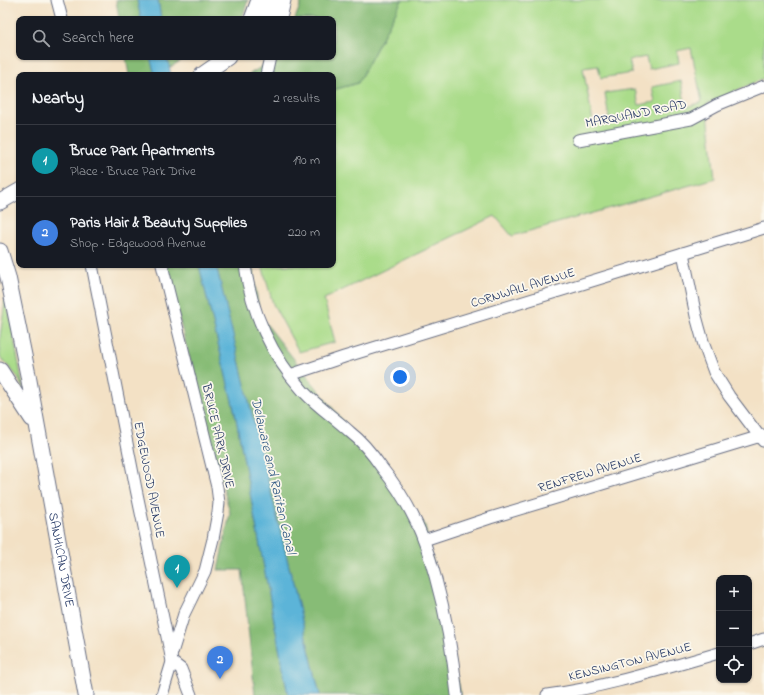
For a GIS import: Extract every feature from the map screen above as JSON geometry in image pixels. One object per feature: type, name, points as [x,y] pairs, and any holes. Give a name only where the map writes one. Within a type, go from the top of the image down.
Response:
[{"type":"main road","points":[[253,16],[259,0]]},
{"type":"main road","points":[[268,16],[270,0]]},
{"type":"main road","points":[[278,16],[283,0]]},
{"type":"main road","points":[[206,72],[224,60]]},
{"type":"main road","points":[[0,202],[16,193]]},
{"type":"main road","name":"SANHICAN DRIVE","points":[[0,251],[11,290],[28,375],[86,695]]},
{"type":"main road","name":"SANHICAN DRIVE","points":[[0,370],[36,425]]},
{"type":"street","points":[[57,0],[61,16]]},
{"type":"street","points":[[267,72],[269,60]]},
{"type":"street","name":"MARQUAND ROAD","points":[[578,140],[691,119],[717,105],[764,86]]},
{"type":"street","name":"CORNWALL AVENUE","points":[[290,375],[764,228]]},
{"type":"street","points":[[683,254],[696,316],[704,345],[714,372],[748,424],[763,438]]},
{"type":"street","name":"EDGEWOOD AVENUE","points":[[93,268],[136,489],[172,659],[180,669],[191,695]]},
{"type":"street","name":"BRUCE PARK DRIVE","points":[[162,695],[184,614],[206,565],[214,539],[219,503],[217,487],[163,268]]},
{"type":"street","points":[[246,268],[255,309],[279,359],[305,393],[364,445],[383,468],[400,493],[416,521],[424,540],[440,593],[448,629],[457,695]]},
{"type":"street","name":"RENFREW AVENUE","points":[[424,540],[490,518],[763,438]]},
{"type":"street","points":[[752,643],[764,639]]},
{"type":"street","name":"KENSINGTON AVENUE","points":[[547,695],[637,677],[716,654]]},
{"type":"green space","points":[[116,0],[137,0],[140,16],[119,16]]},
{"type":"green space","points":[[158,0],[248,0],[243,16],[161,16]]},
{"type":"green space","points":[[302,0],[402,0],[358,83],[336,89],[336,72],[253,72],[261,67],[267,60],[336,60],[336,16],[296,16]]},
{"type":"green space","points":[[402,0],[764,0],[764,78],[707,104],[715,178],[512,236],[495,216],[324,299],[335,342],[299,352],[273,304],[263,268],[336,268],[336,89],[358,83]],"holes":[[[691,48],[702,102],[686,107],[681,81],[652,87],[655,102],[639,105],[635,89],[605,93],[609,118],[593,122],[583,68],[598,66],[601,78],[632,73],[629,60],[646,57],[649,69],[679,63],[677,51]]]},
{"type":"green space","points":[[126,60],[151,60],[154,72],[128,72]]},
{"type":"green space","points":[[168,60],[182,60],[169,68]]},
{"type":"green space","points":[[166,268],[200,268],[235,413],[288,695],[255,695],[242,570],[218,570],[230,513]]},
{"type":"green space","points":[[217,268],[252,268],[260,316],[425,525],[461,695],[320,695]]},
{"type":"green space","points":[[5,300],[7,301],[24,392],[18,377],[0,357],[0,337]]},
{"type":"water","points":[[137,0],[158,0],[161,16],[140,16]]},
{"type":"water","points":[[151,60],[168,60],[170,72],[154,72]]},
{"type":"water","points":[[200,268],[217,268],[320,695],[288,695],[235,413]]},
{"type":"place","name":"Bruce Park Apartments","points":[[177,588]]},
{"type":"place","name":"Paris Hair & Beauty Supplies","points":[[220,679]]},
{"type":"water label","name":"Delaware and Raritan Canal","points":[[273,476]]}]
